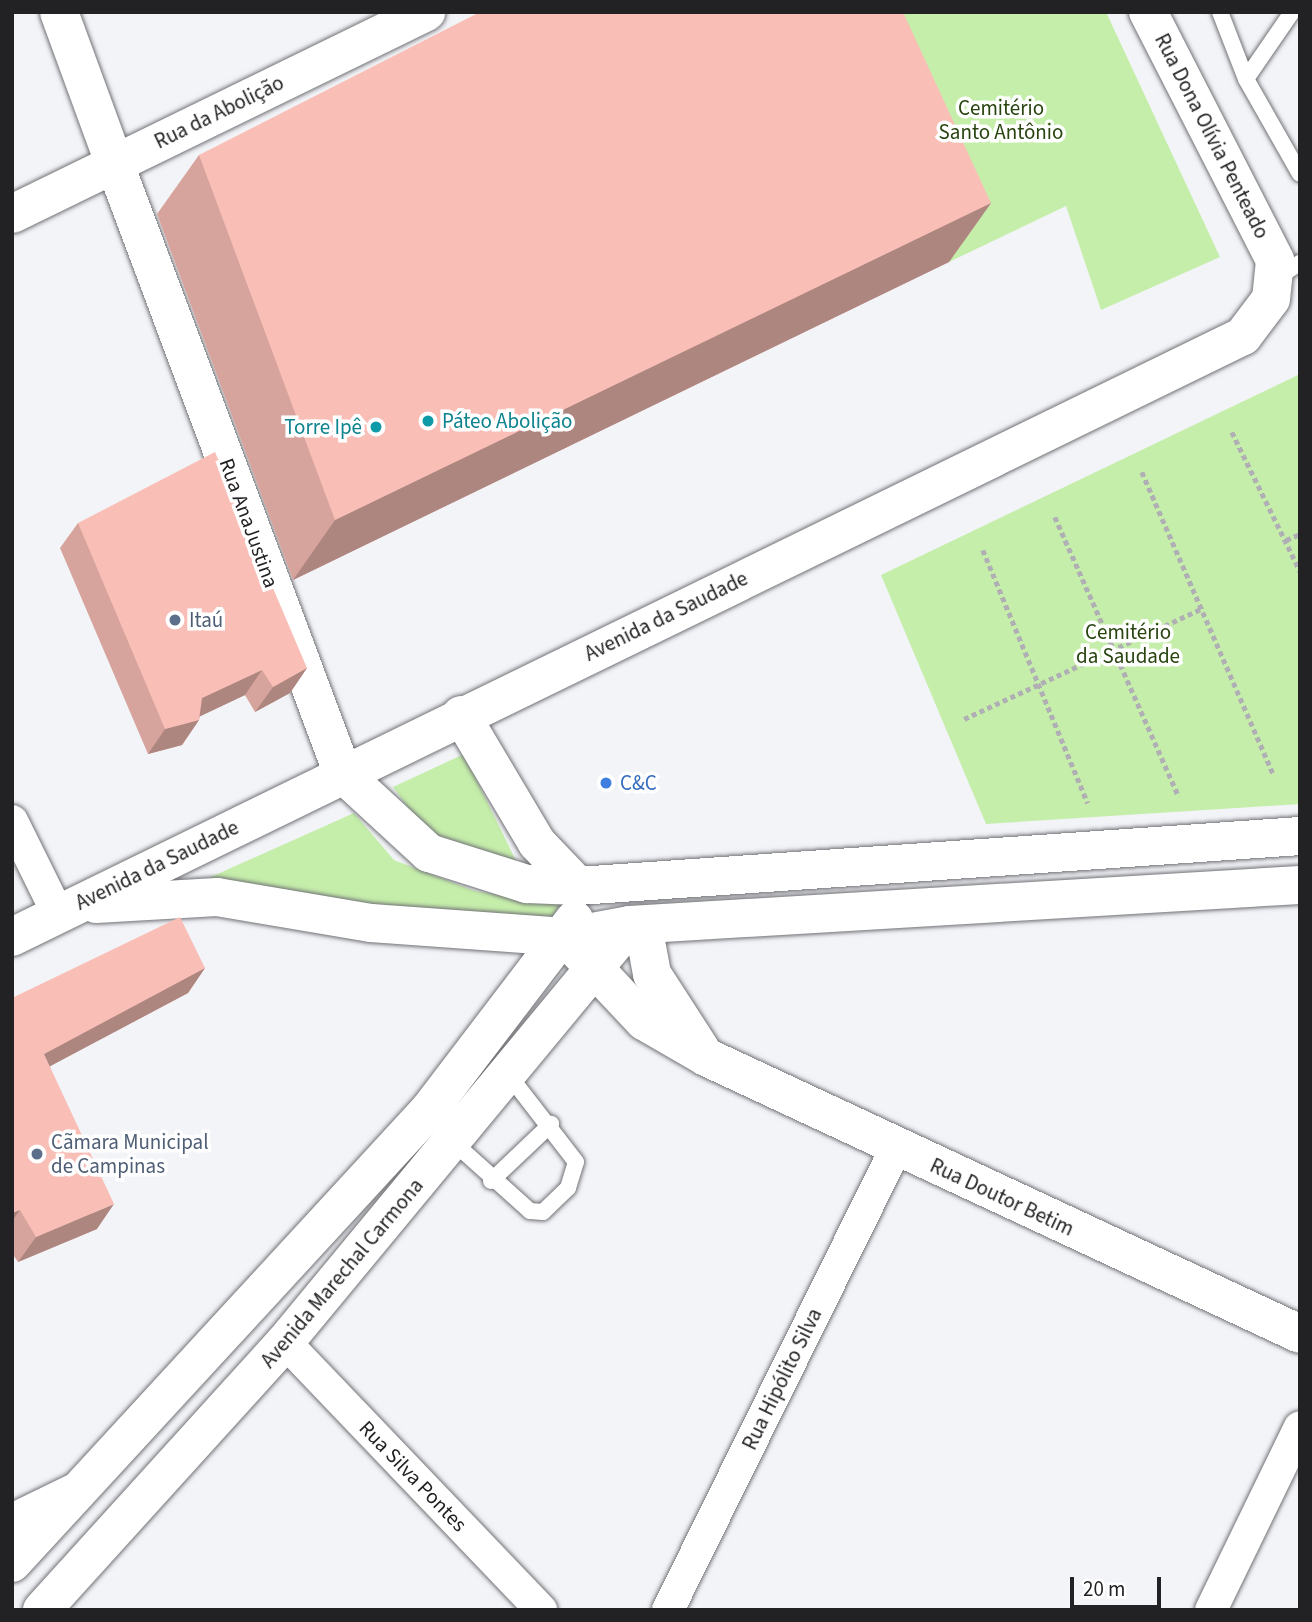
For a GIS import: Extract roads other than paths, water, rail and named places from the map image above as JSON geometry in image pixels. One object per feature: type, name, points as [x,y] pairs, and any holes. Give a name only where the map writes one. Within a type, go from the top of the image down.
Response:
[{"type":"main road","name":"Rua AnaJustina","points":[[59,12],[343,774],[429,853],[527,884],[585,885],[1300,835]]},
{"type":"main road","name":"Rua da Abolição","points":[[12,214],[426,12]]},
{"type":"main road","name":"Rua Dona Olívia Penteado","points":[[1148,12],[1283,267]]},
{"type":"main road","name":"Avenida da Saudade","points":[[12,937],[461,715],[1243,335],[1261,317],[1283,267]]},
{"type":"main road","points":[[461,715],[537,843],[585,885]]},
{"type":"main road","name":"Avenida Marechal Carmona","points":[[12,1563],[430,1109],[565,937],[585,885]]},
{"type":"main road","points":[[65,910],[216,897],[371,923],[565,937],[636,925],[1300,885]]},
{"type":"main road","points":[[636,925],[652,974],[706,1057]]},
{"type":"main road","name":"Avenida Marechal Carmona","points":[[41,1610],[285,1342],[593,972],[636,925]]},
{"type":"main road","name":"Rua Doutor Betim","points":[[565,937],[593,972],[644,1021],[706,1057],[896,1148],[1300,1334]]},
{"type":"main road","points":[[12,1523],[80,1490]]},
{"type":"street","points":[[12,821],[65,910]]},
{"type":"street","name":"Rua Hipólito Silva","points":[[668,1610],[896,1148]]},
{"type":"street","name":"Rua Silva Pontes","points":[[285,1342],[541,1610]]},
{"type":"street","points":[[1211,1610],[1300,1427]]},
{"type":"lane","points":[[1220,12],[1246,79],[1298,165]]},
{"type":"lane","points":[[1246,79],[1292,12]]},
{"type":"lane","points":[[453,1141],[517,1206],[543,1212],[568,1188],[576,1162],[551,1124],[508,1074]]},
{"type":"lane","points":[[491,1181],[551,1124]]},
{"type":"place","name":"Páteo Abolição","points":[[428,421]]},
{"type":"place","name":"Torre Ipê","points":[[376,427]]},
{"type":"place","name":"Itaú","points":[[175,620]]},
{"type":"place","name":"C&C","points":[[606,783]]},
{"type":"place","name":"Cãmara Municipal de Campinas","points":[[37,1154]]},
{"type":"park label","name":"Cemitério Santo Antônio","points":[[1001,120]]},
{"type":"park label","name":"Cemitério da Saudade","points":[[1128,644]]}]
